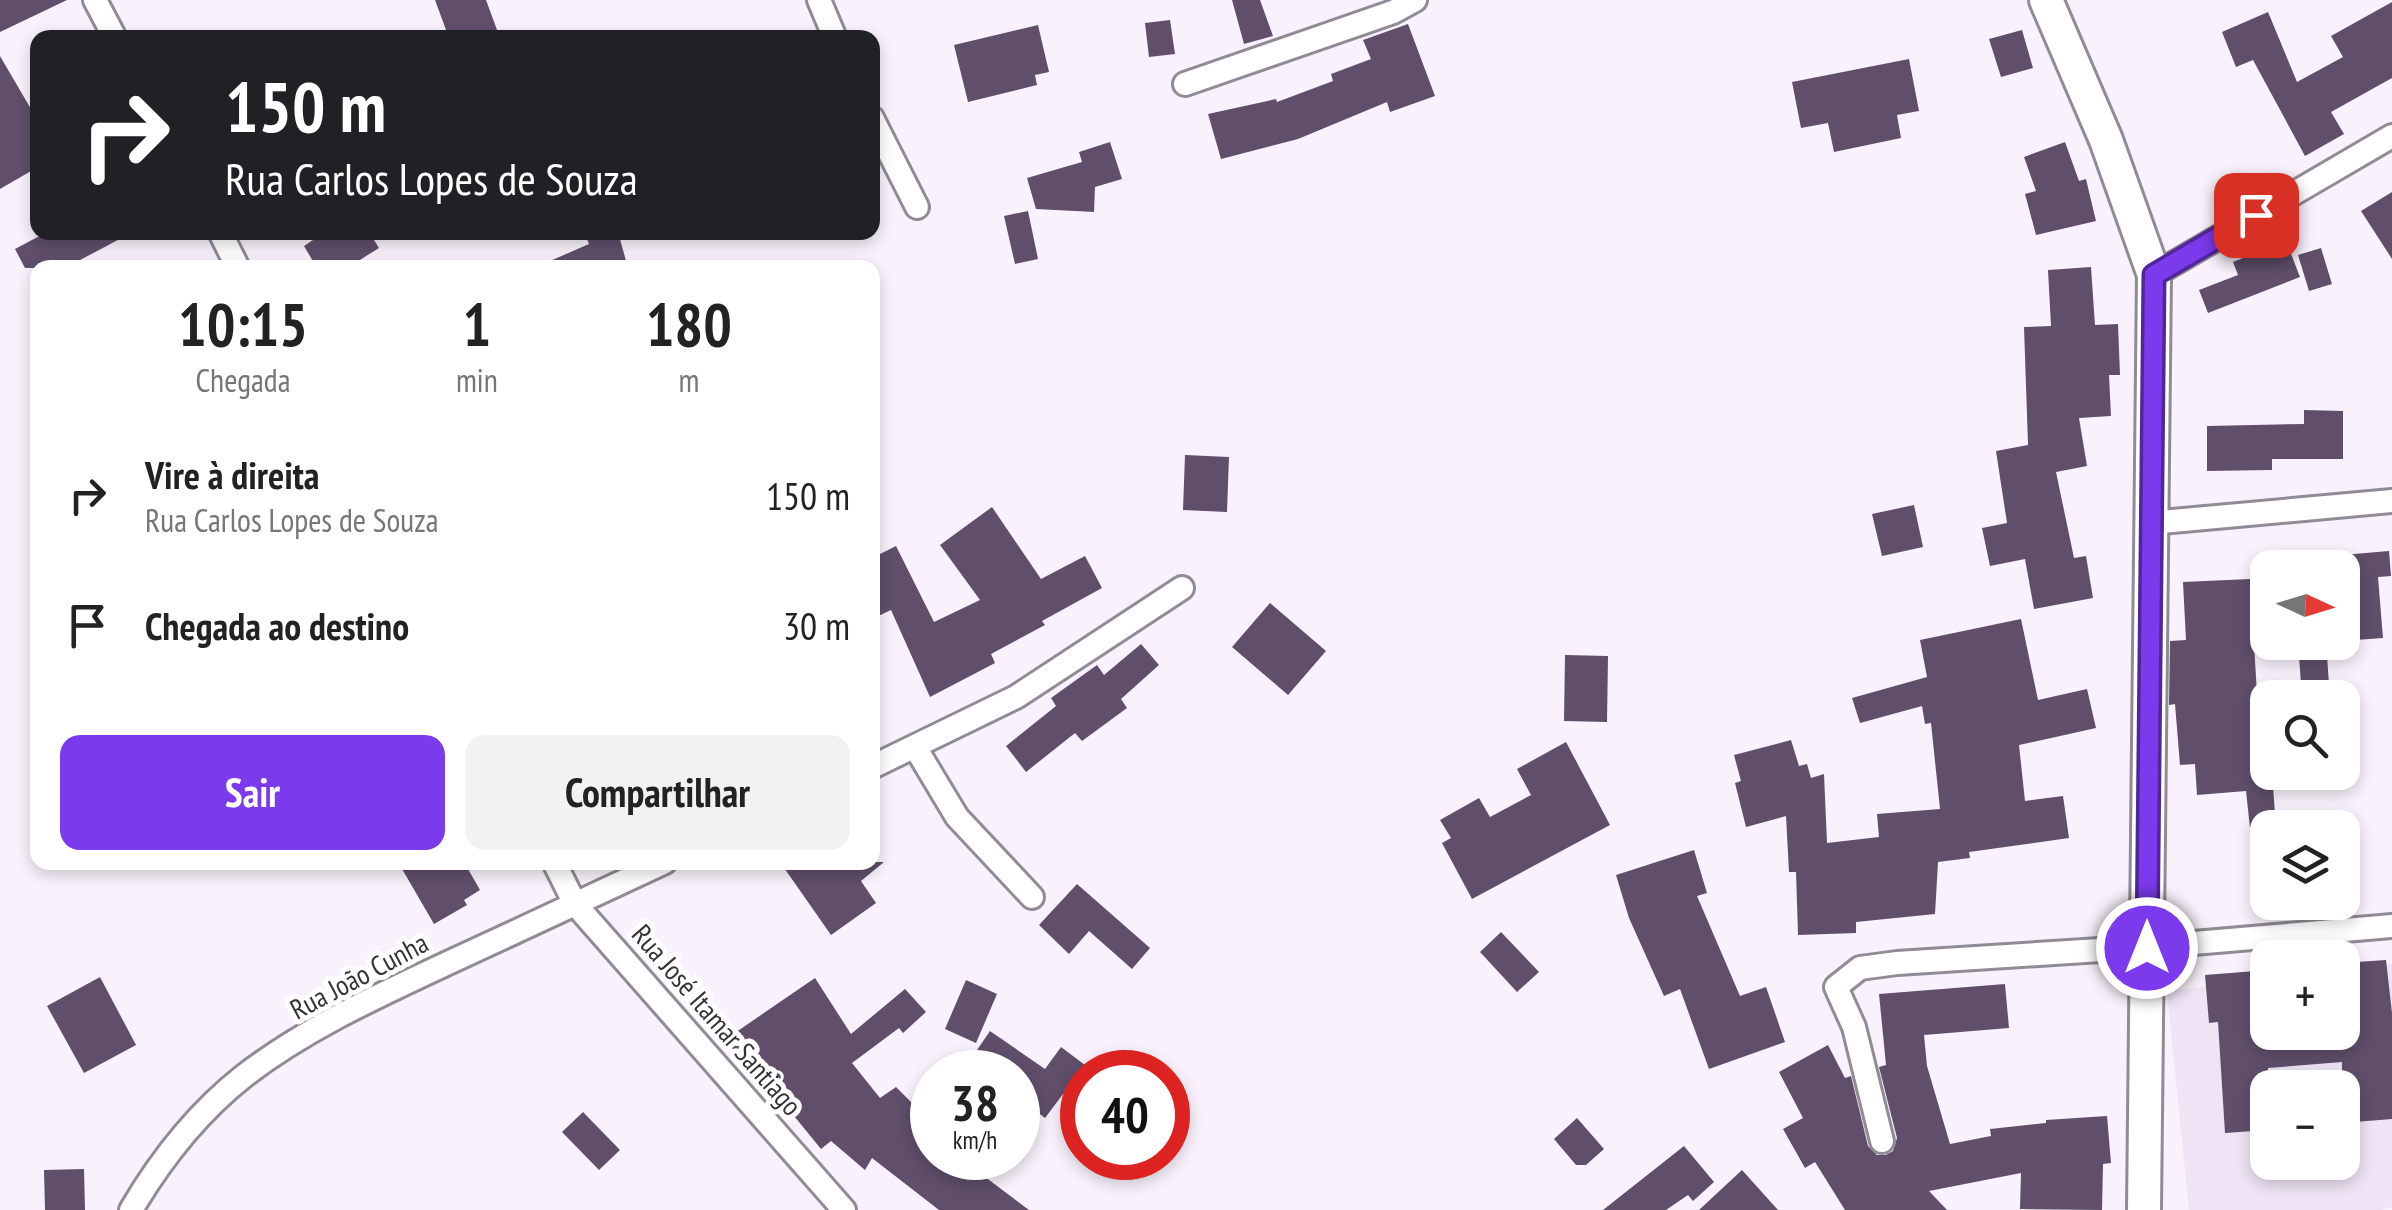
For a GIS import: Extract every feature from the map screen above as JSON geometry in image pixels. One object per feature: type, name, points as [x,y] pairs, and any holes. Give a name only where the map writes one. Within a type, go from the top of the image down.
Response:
[{"type":"street","points":[[96,0],[112,30]]},
{"type":"street","points":[[819,0],[832,30]]},
{"type":"street","points":[[1184,84],[1394,12],[1415,0]]},
{"type":"street","points":[[2046,0],[2106,140],[2154,275],[2144,1210]]},
{"type":"street","points":[[880,134],[916,206]]},
{"type":"street","points":[[2154,275],[2392,136]]},
{"type":"street","points":[[2150,523],[2392,501]]},
{"type":"street","points":[[880,763],[1016,697],[1182,588]]},
{"type":"street","points":[[915,746],[957,817],[1032,897]]},
{"type":"street","name":"Rua José Itamar Santiago","points":[[558,870],[576,904],[844,1210]]},
{"type":"street","name":"Rua João Cunha","points":[[132,1210],[152,1175],[188,1128],[244,1076],[320,1026],[648,870]]},
{"type":"street","points":[[1882,1141],[1854,1027],[1836,988],[1860,968],[2392,926]]},
{"type":"shaded area","points":[[2392,964],[2392,1207],[2189,1210],[2167,991],[2250,981],[2250,1050],[2360,1050],[2360,968]]},
{"type":"building","points":[[0,0],[67,0],[0,32]]},
{"type":"building","points":[[435,0],[486,0],[497,30],[446,30]]},
{"type":"building","points":[[1232,0],[1260,0],[1273,36],[1244,44]]},
{"type":"building","points":[[2392,2],[2392,78],[2331,112],[2344,134],[2305,156],[2253,60],[2236,67],[2222,32],[2268,12],[2297,82],[2343,57],[2331,36]]},
{"type":"building","points":[[1170,20],[1175,54],[1149,57],[1145,23]]},
{"type":"building","points":[[1408,24],[1435,96],[1390,112],[1387,102],[1298,139],[1221,159],[1208,114],[1276,99],[1277,102],[1333,81],[1331,74],[1371,59],[1363,40]]},
{"type":"building","points":[[1038,25],[1049,72],[1035,75],[1037,85],[968,102],[954,45]]},
{"type":"building","points":[[2022,30],[2033,68],[2001,77],[1989,39]]},
{"type":"building","points":[[0,56],[30,107],[30,172],[0,189]]},
{"type":"building","points":[[1909,59],[1919,111],[1897,115],[1901,138],[1834,152],[1828,123],[1801,128],[1792,82]]},
{"type":"building","points":[[1110,142],[1122,179],[1095,187],[1094,212],[1036,209],[1027,178],[1082,162],[1079,152]]},
{"type":"building","points":[[2065,142],[2079,181],[2086,179],[2096,221],[2036,235],[2025,194],[2036,191],[2024,157]]},
{"type":"building","points":[[2392,192],[2392,259],[2361,211]]},
{"type":"building","points":[[1028,211],[1038,259],[1015,264],[1004,216]]},
{"type":"building","points":[[32,240],[118,240],[80,260],[30,260],[30,268],[25,268],[15,249]]},
{"type":"building","points":[[313,240],[374,240],[379,248],[360,260],[312,260],[304,246]]},
{"type":"building","points":[[587,240],[620,240],[626,260],[552,260],[589,244]]},
{"type":"building","points":[[2286,241],[2300,277],[2208,313],[2199,290],[2238,275],[2233,262]]},
{"type":"building","points":[[2321,248],[2332,284],[2309,291],[2298,255]]},
{"type":"building","points":[[2091,267],[2095,325],[2118,324],[2120,375],[2109,375],[2111,416],[2079,418],[2087,466],[2056,472],[2074,558],[2086,556],[2093,598],[2034,609],[2025,559],[1990,566],[1982,528],[2007,523],[1996,451],[2028,445],[2024,327],[2051,326],[2048,270]]},
{"type":"building","points":[[2304,410],[2343,411],[2343,459],[2272,459],[2272,470],[2207,471],[2207,426],[2304,424]]},
{"type":"building","points":[[1185,455],[1229,457],[1227,512],[1183,510]]},
{"type":"building","points":[[1914,505],[1923,547],[1882,556],[1872,514]]},
{"type":"building","points":[[992,507],[1041,579],[1085,556],[1102,588],[991,654],[995,663],[930,697],[891,610],[880,615],[880,554],[896,546],[934,622],[980,600],[940,545]]},
{"type":"building","points":[[2389,551],[2391,576],[2378,577],[2383,638],[2360,640],[2360,553]]},
{"type":"building","points":[[2250,579],[2250,660],[2255,660],[2256,680],[2250,680],[2250,790],[2273,790],[2275,810],[2250,810],[2250,828],[2246,791],[2197,795],[2195,764],[2180,765],[2175,704],[2169,705],[2170,641],[2186,640],[2183,582]]},
{"type":"building","points":[[1270,603],[1326,651],[1288,695],[1232,647]]},
{"type":"building","points":[[2021,619],[2038,700],[2087,689],[2096,728],[2019,745],[2025,801],[2063,796],[2069,838],[1969,852],[1970,858],[1938,862],[1935,914],[1856,922],[1856,933],[1798,935],[1796,872],[1789,872],[1786,816],[1746,827],[1735,783],[1741,781],[1734,755],[1791,740],[1799,766],[1807,764],[1811,778],[1824,774],[1827,843],[1879,837],[1877,814],[1940,809],[1931,723],[1925,724],[1922,706],[1860,723],[1852,698],[1927,677],[1920,640]]},
{"type":"building","points":[[1141,644],[1159,665],[1121,699],[1127,708],[1082,741],[1075,733],[1026,772],[1006,746],[1056,706],[1051,698],[1097,665],[1104,675]]},
{"type":"building","points":[[1565,655],[1608,656],[1607,722],[1564,721]]},
{"type":"building","points":[[2299,660],[2327,660],[2329,680],[2301,680]]},
{"type":"building","points":[[1566,742],[1610,825],[1472,899],[1442,843],[1451,838],[1440,820],[1479,798],[1490,817],[1531,795],[1517,769]]},
{"type":"building","points":[[1694,850],[1707,893],[1697,896],[1740,996],[1766,987],[1785,1042],[1709,1069],[1680,989],[1664,996],[1629,918],[1616,875]]},
{"type":"building","points":[[403,870],[469,870],[480,890],[464,900],[467,905],[434,924]]},
{"type":"building","points":[[786,870],[874,870],[861,881],[876,903],[831,935]]},
{"type":"building","points":[[1077,884],[1150,948],[1132,969],[1089,931],[1069,954],[1039,925]]},
{"type":"building","points":[[1501,932],[1539,972],[1517,992],[1480,952]]},
{"type":"building","points":[[2386,960],[2392,1013],[2392,1119],[2360,1122],[2360,1070],[2342,1070],[2342,1062],[2268,1068],[2250,1070],[2250,1131],[2225,1133],[2218,1022],[2209,1023],[2205,975],[2250,971],[2250,1050],[2360,1050],[2360,962]]},
{"type":"building","points":[[100,977],[136,1045],[84,1073],[47,1006]]},
{"type":"building","points":[[815,978],[851,1034],[905,989],[926,1012],[903,1033],[899,1028],[852,1063],[880,1098],[896,1087],[910,1101],[910,1180],[989,1180],[1029,1210],[939,1210],[872,1158],[865,1170],[831,1141],[821,1149],[790,1111],[785,1115],[753,1078],[726,1039]]},
{"type":"building","points":[[966,980],[997,994],[976,1043],[945,1029]]},
{"type":"building","points":[[2005,984],[2009,1028],[1924,1035],[1927,1066],[1950,1144],[1991,1136],[1990,1129],[2107,1116],[2111,1163],[2103,1164],[2102,1210],[2020,1209],[2021,1173],[1929,1191],[1947,1210],[1845,1210],[1815,1162],[1805,1168],[1783,1129],[1803,1118],[1779,1072],[1828,1045],[1845,1078],[1851,1076],[1868,1146],[1877,1155],[1886,1155],[1893,1151],[1897,1138],[1879,1067],[1886,1065],[1879,994]]},
{"type":"building","points":[[990,1031],[1018,1050],[977,1050]]},
{"type":"building","points":[[1061,1047],[1065,1050],[1060,1050],[1060,1098],[1045,1118],[1040,1114],[1040,1066],[1045,1069]]},
{"type":"building","points":[[583,1112],[620,1150],[599,1170],[562,1132]]},
{"type":"building","points":[[1577,1118],[1604,1149],[1586,1165],[1576,1165],[1554,1139]]},
{"type":"building","points":[[1684,1146],[1714,1182],[1693,1201],[1688,1195],[1666,1210],[1603,1210]]},
{"type":"building","points":[[84,1169],[85,1210],[45,1210],[44,1170]]},
{"type":"building","points":[[1742,1170],[1778,1210],[1699,1210]]},
{"type":"route","points":[[2147,948],[2154,275],[2256,215]]}]
